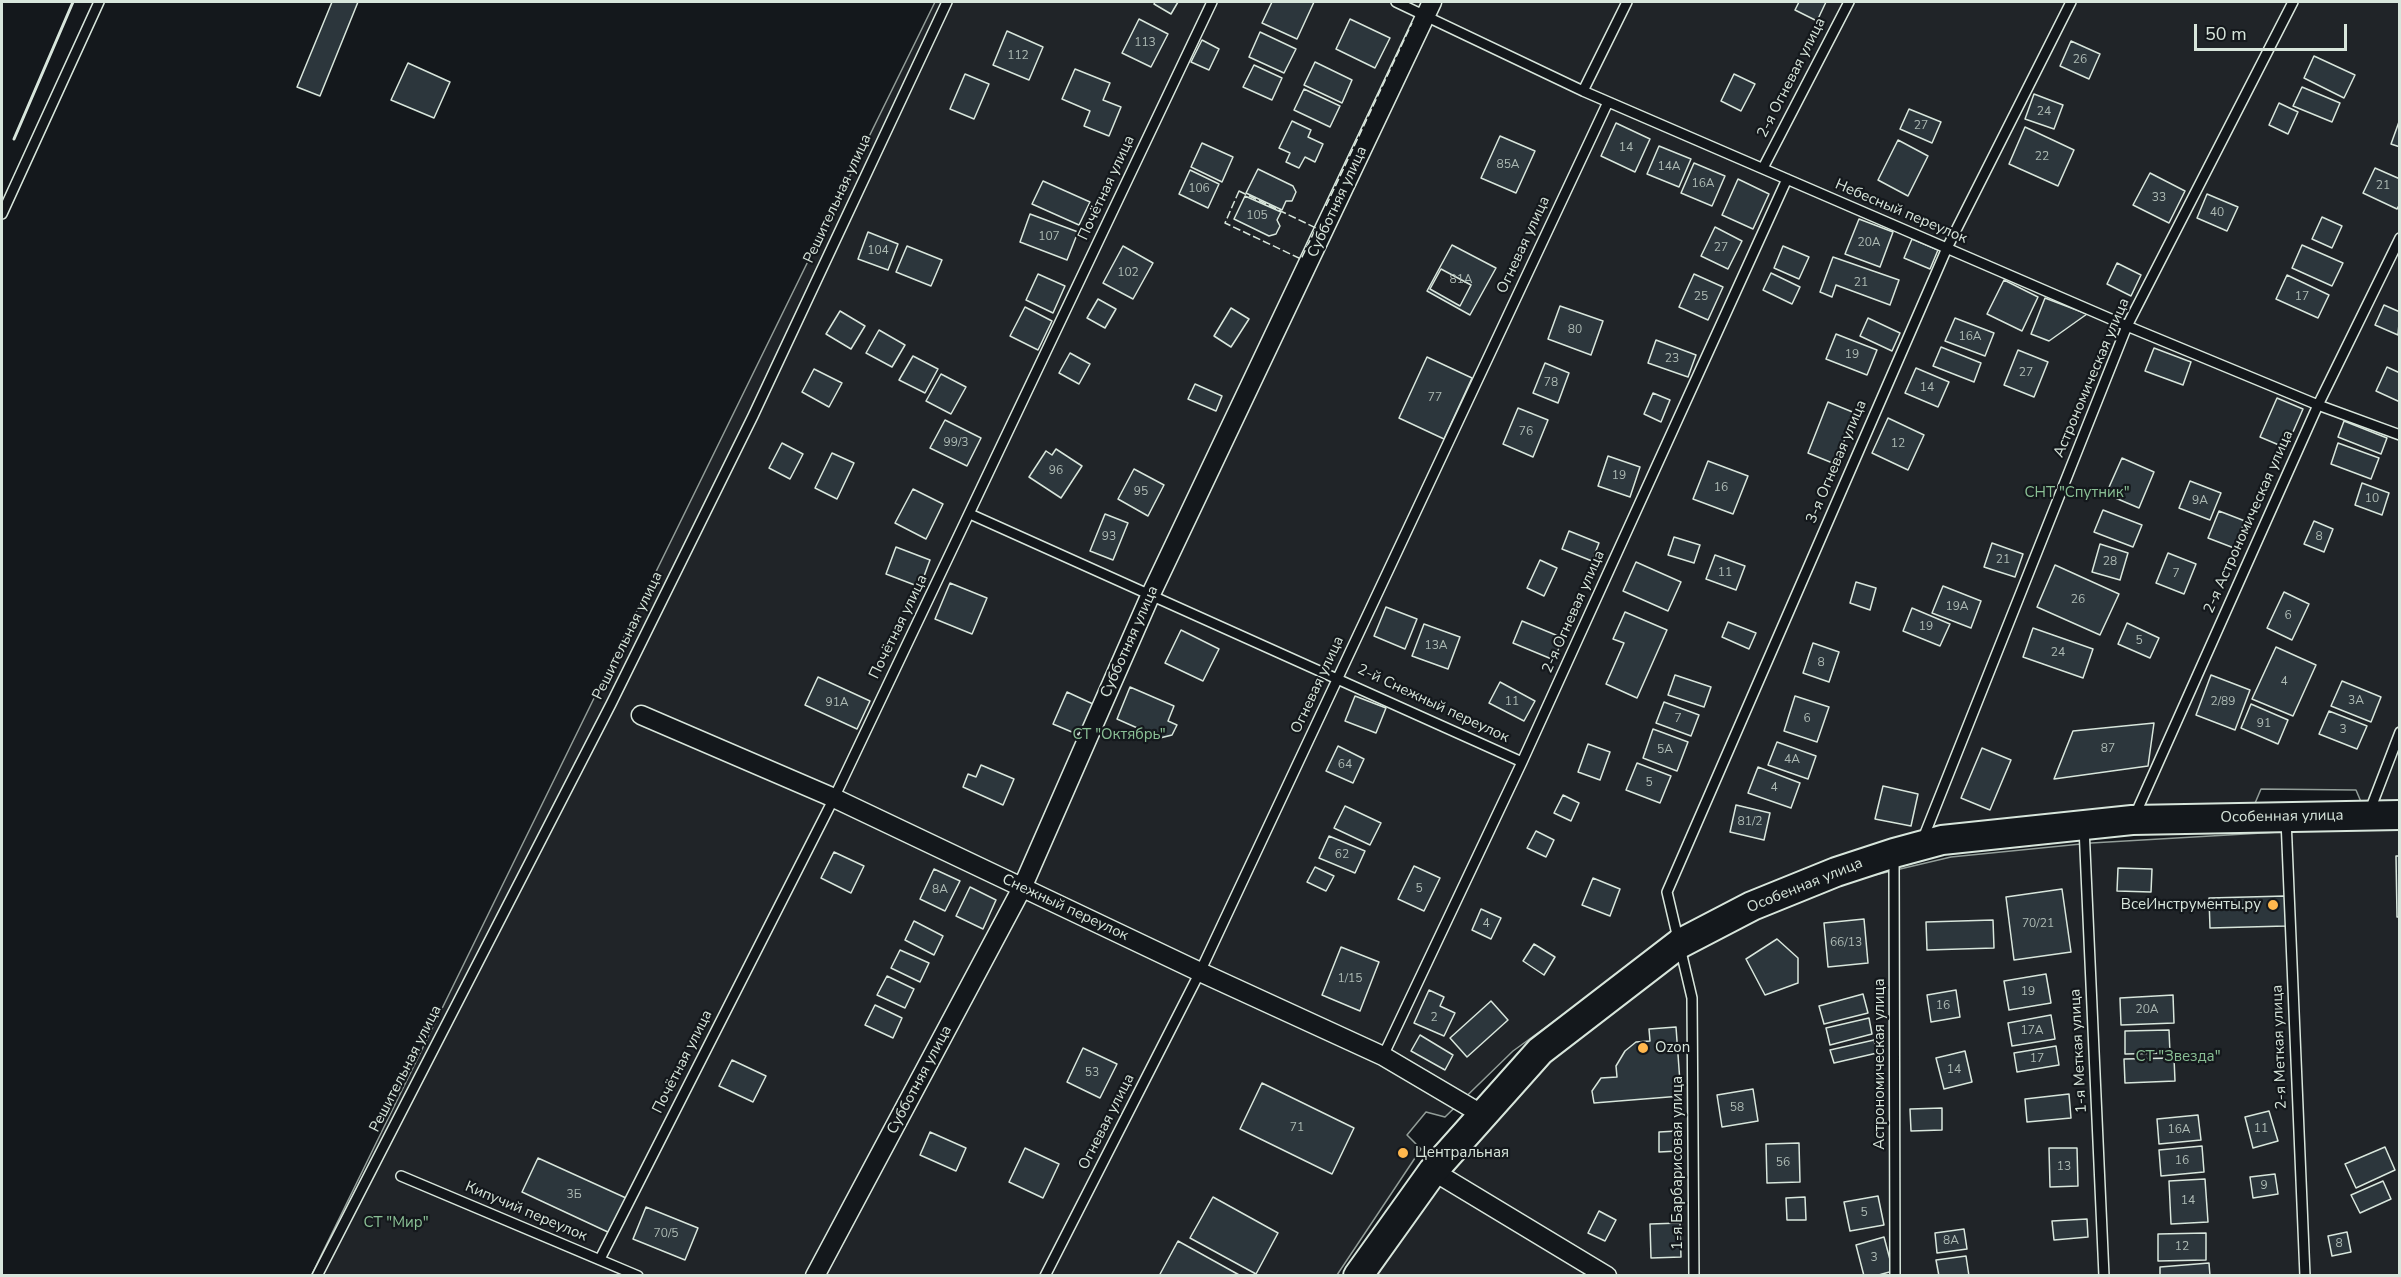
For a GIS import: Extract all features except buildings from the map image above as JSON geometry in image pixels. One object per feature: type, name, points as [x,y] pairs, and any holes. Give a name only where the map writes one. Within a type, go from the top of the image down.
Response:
[{"type":"main road","name":"Особенная улица","points":[[1358,1275],[1433,1171],[1540,1051],[1679,944],[1752,906],[1836,872],[1942,840],[2133,820],[2400,815]]},
{"type":"street","name":"Субботняя улица","points":[[815,1275],[1022,888],[1151,594],[1430,8]]},
{"type":"street","name":"Снежный переулок","points":[[641,715],[834,798],[1200,972],[1383,1056],[1483,1114]]},
{"type":"street","points":[[1433,1171],[1607,1275]]},
{"type":"lane","points":[[2,214],[99,2]]},
{"type":"lane","name":"Решительная улица","points":[[317,1275],[622,683],[758,405],[947,2]]},
{"type":"lane","name":"Почётная улица","points":[[600,1259],[834,798],[1212,2]]},
{"type":"lane","name":"Небесный переулок","points":[[1396,2],[1430,8],[1583,91],[2127,326],[2318,405],[2400,435]]},
{"type":"lane","points":[[1583,91],[1627,2]]},
{"type":"lane","name":"2-я Огневая улица","points":[[1763,168],[1848,2]]},
{"type":"lane","name":"3-я Огневая улица","points":[[1679,944],[1667,892],[1947,248],[2071,2]]},
{"type":"lane","name":"Астрономическая улица","points":[[1895,1275],[1907,849],[2127,326],[2293,2]]},
{"type":"lane","name":"Огневая улица","points":[[1046,1275],[1200,972],[1608,102]]},
{"type":"lane","name":"2-я Огневая улица","points":[[1383,1056],[1522,762],[1787,179]]},
{"type":"lane","name":"2-я Астрономическая улица","points":[[2133,820],[2318,405],[2400,238]]},
{"type":"lane","name":"2-й Снежный переулок","points":[[970,514],[1338,677],[1522,762]]},
{"type":"lane","points":[[2368,815],[2400,732]]},
{"type":"lane","name":"2-я Меткая улица","points":[[2286,817],[2305,1275]]},
{"type":"lane","name":"1-я Меткая улица","points":[[2084,825],[2104,1275]]},
{"type":"lane","name":"1-я Барбарисовая улица","points":[[1679,944],[1692,998],[1694,1275]]},
{"type":"lane","name":"Кипучий переулок","points":[[401,1176],[639,1275]]},
{"type":"green space","name":"СТ \"Октябрь\"","points":[[935,2],[2399,2],[2399,808],[2364,809],[2356,790],[2261,789],[2253,808],[1941,835],[1593,993],[1513,1051],[1445,1117],[1426,1112],[1407,1135],[1421,1149],[1337,1275],[311,1276]]},
{"type":"green space","name":"СТ \"Звезда\"","points":[[2399,825],[2399,1275],[1357,1276],[1436,1164],[1610,1003],[1687,948],[1811,890],[1951,857],[2091,843]]},
{"type":"fence","points":[[1326,206],[1412,23]]},
{"type":"fence","points":[[1239,191],[1316,228],[1301,259],[1225,223],[1239,191]]},
{"type":"wall","points":[[14,139],[73,2]]},
{"type":"place","name":"ВсеИнструменты.ру","points":[[2273,905]]},
{"type":"place","name":"Ozon","points":[[1643,1048]]},
{"type":"place","name":"Центральная","points":[[1403,1153]]},
{"type":"park label","name":"СНТ \"Спутник\"","points":[[2077,493]]},
{"type":"park label","name":"СТ \"Мир\"","points":[[396,1223]]}]
